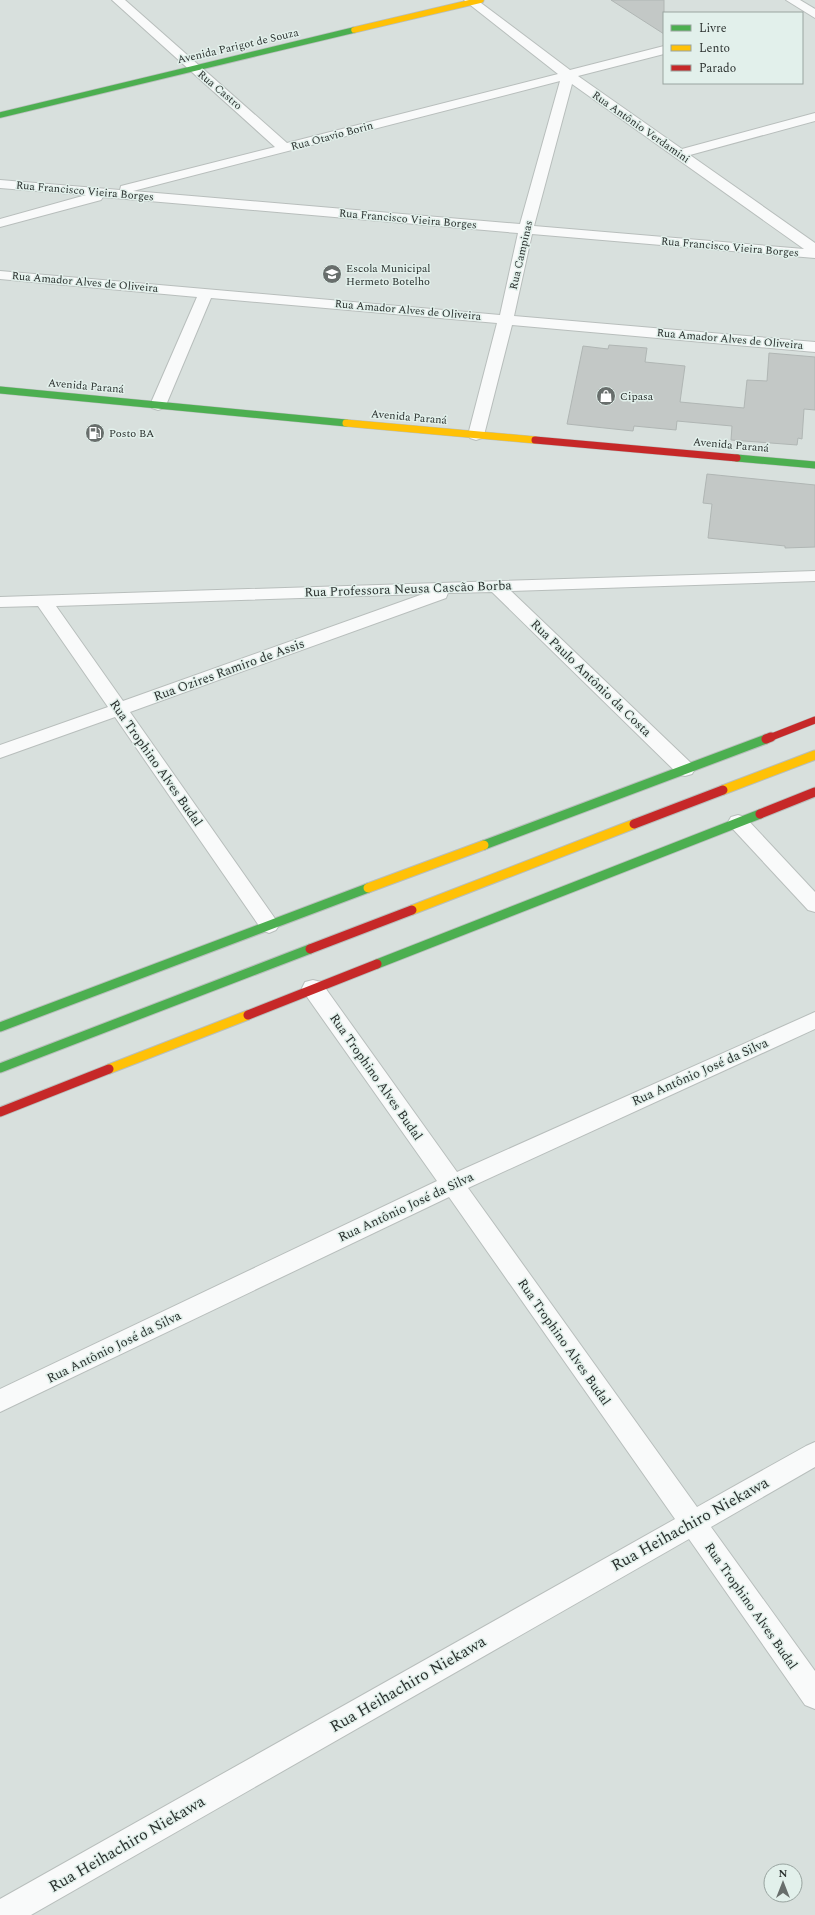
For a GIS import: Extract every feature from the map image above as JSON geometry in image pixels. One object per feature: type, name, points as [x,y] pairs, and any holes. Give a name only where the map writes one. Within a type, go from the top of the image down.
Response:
[{"type":"street","name":"Rua Castro","points":[[118,0],[181,60],[224,92],[284,148]]},
{"type":"street","points":[[792,0],[811,13]]},
{"type":"street","name":"Avenida Parigot de Souza","points":[[0,116],[475,1]]},
{"type":"street","name":"Rua Antônio Verdamini","points":[[475,1],[568,74],[815,250]]},
{"type":"street","name":"Rua Otavio Borin","points":[[0,223],[663,50]]},
{"type":"street","name":"Avenida Parigot de Souza","points":[[181,60],[200,56]]},
{"type":"street","name":"Rua Campinas","points":[[476,435],[506,319],[526,229],[568,74]]},
{"type":"street","points":[[680,154],[815,117]]},
{"type":"street","name":"Rua Francisco Vieira Borges","points":[[0,184],[815,254]]},
{"type":"street","name":"Rua Amador Alves de Oliveira","points":[[0,275],[815,347]]},
{"type":"street","points":[[158,405],[206,293]]},
{"type":"street","name":"Avenida Paraná","points":[[0,390],[815,465]]},
{"type":"street","name":"Rua Professora Neusa Cascão Borba","points":[[0,602],[815,576]]},
{"type":"street","name":"Rua Paulo Antônio da Costa","points":[[497,587],[685,769]]},
{"type":"street","name":"Rua Ozires Ramiro de Assis","points":[[0,752],[459,588]]},
{"type":"street","name":"Rua Trophino Alves Budal","points":[[43,600],[270,925]]},
{"type":"street","points":[[0,1027],[815,720]]},
{"type":"street","points":[[0,1068],[815,755]]},
{"type":"street","points":[[0,1112],[815,792]]},
{"type":"street","points":[[738,822],[815,905]]},
{"type":"street","name":"Rua Trophino Alves Budal","points":[[313,988],[815,1695]]},
{"type":"street","name":"Rua Antônio José da Silva","points":[[0,1401],[452,1185],[815,1020]]},
{"type":"street","name":"Rua Heihachiro Niekawa","points":[[2,1915],[692,1522],[815,1454]]},
{"type":"building","points":[[611,0],[664,0],[663,33]]},
{"type":"building","points":[[609,345],[647,348],[645,362],[685,366],[680,402],[744,408],[747,380],[767,381],[769,353],[815,357],[815,410],[804,409],[802,439],[798,438],[797,445],[731,440],[732,426],[677,421],[676,430],[634,426],[633,431],[567,424],[583,346],[608,349]]},
{"type":"building","points":[[707,474],[815,485],[815,547],[785,548],[785,546],[708,538],[712,504],[703,503]]},
{"type":"traffic: fast","points":[[0,115],[354,30]]},
{"type":"traffic: fast","points":[[0,390],[346,423]]},
{"type":"traffic: fast","points":[[737,458],[815,465]]},
{"type":"traffic: fast","points":[[484,845],[766,739]]},
{"type":"traffic: fast","points":[[377,964],[760,814]]},
{"type":"traffic: fast","points":[[0,1027],[368,888]]},
{"type":"traffic: fast","points":[[0,1068],[310,949]]},
{"type":"traffic: slow","points":[[354,30],[481,0]]},
{"type":"traffic: slow","points":[[346,423],[535,440]]},
{"type":"traffic: slow","points":[[723,790],[815,755]]},
{"type":"traffic: slow","points":[[412,910],[634,824]]},
{"type":"traffic: slow","points":[[368,888],[484,845]]},
{"type":"traffic: slow","points":[[109,1069],[248,1015]]},
{"type":"traffic: jam","points":[[535,440],[737,458]]},
{"type":"traffic: jam","points":[[766,739],[815,720]]},
{"type":"traffic: jam","points":[[634,824],[723,790]]},
{"type":"traffic: jam","points":[[760,814],[815,792]]},
{"type":"traffic: jam","points":[[310,949],[412,910]]},
{"type":"traffic: jam","points":[[248,1015],[377,964]]},
{"type":"traffic: jam","points":[[0,1112],[109,1069]]},
{"type":"place","name":"Escola Municipal Hermeto Botelho","points":[[332,274]]},
{"type":"place","name":"Cipasa","points":[[606,396]]},
{"type":"place","name":"Posto BA","points":[[95,433]]}]
